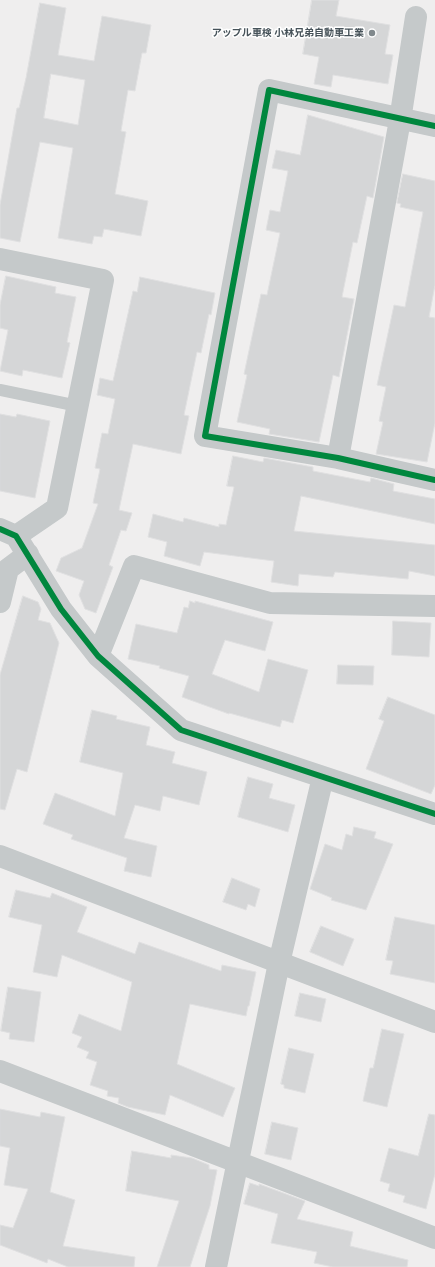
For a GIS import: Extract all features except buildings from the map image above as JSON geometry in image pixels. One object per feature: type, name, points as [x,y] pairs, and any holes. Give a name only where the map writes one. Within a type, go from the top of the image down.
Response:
[{"type":"street","points":[[338,458],[400,120],[416,17]]},
{"type":"street","points":[[435,126],[400,120],[270,90],[206,436],[338,458],[435,480]]},
{"type":"street","points":[[0,259],[103,280],[57,508],[8,533],[28,554],[61,609],[98,656],[181,730],[435,814]]},
{"type":"street","points":[[0,602],[8,569],[28,554]]},
{"type":"street","points":[[98,656],[134,566],[270,602],[435,606]]},
{"type":"street","points":[[216,1267],[280,963],[323,777]]},
{"type":"street","points":[[0,856],[435,1022]]},
{"type":"street","points":[[0,1071],[435,1238]]},
{"type":"lane","points":[[0,390],[78,406]]},
{"type":"cycle path","points":[[435,126],[269,90],[205,436],[338,458],[435,480]]},
{"type":"cycle path","points":[[0,529],[16,536],[61,609],[98,656],[181,730],[435,814]]},
{"type":"place","name":"アップル車検 小林兄弟自動車工業","points":[[372,33]]}]
